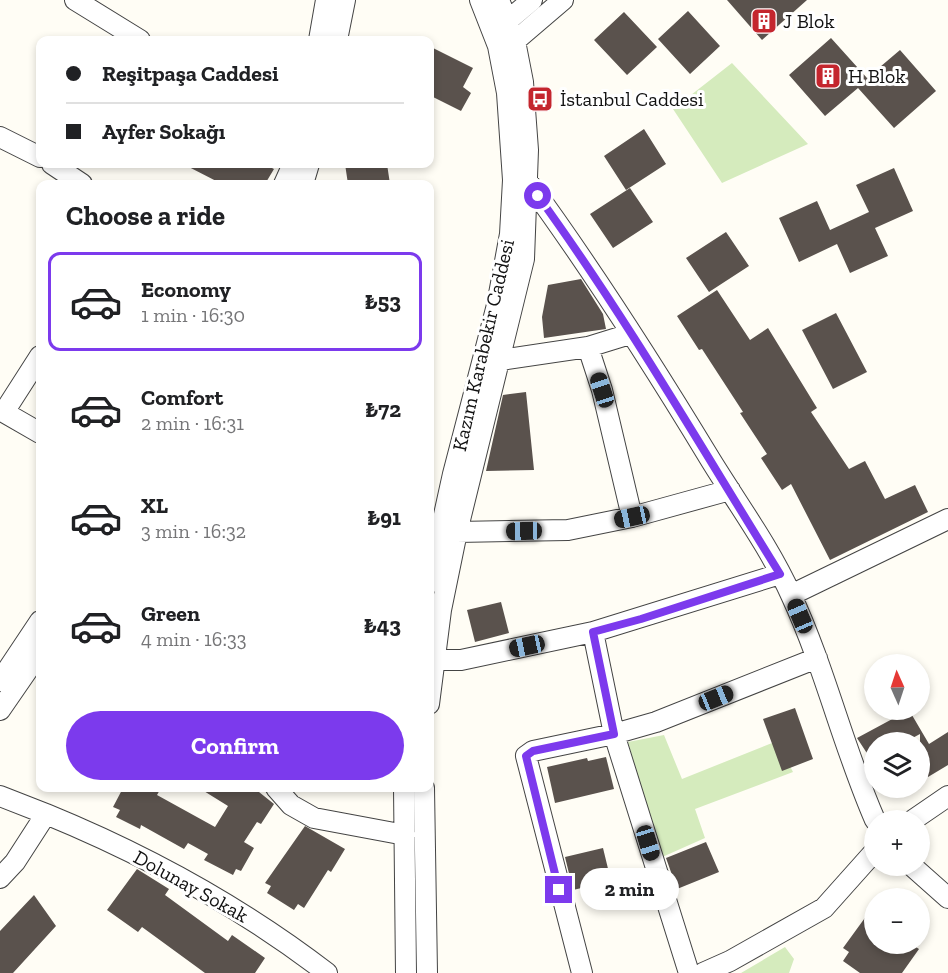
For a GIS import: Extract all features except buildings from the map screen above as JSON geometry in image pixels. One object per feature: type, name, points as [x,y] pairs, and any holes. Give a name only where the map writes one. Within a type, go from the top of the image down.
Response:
[{"type":"street","points":[[320,36],[326,0]]},
{"type":"street","points":[[338,36],[345,0]]},
{"type":"street","points":[[434,646],[457,532],[524,259],[520,181],[523,82],[503,35],[480,0]]},
{"type":"street","points":[[499,0],[503,35]]},
{"type":"street","points":[[503,35],[532,0]]},
{"type":"street","points":[[503,35],[563,0]]},
{"type":"street","points":[[84,2],[128,36]]},
{"type":"street","points":[[0,136],[36,155]]},
{"type":"street","points":[[58,168],[76,180]]},
{"type":"street","points":[[520,181],[591,270],[668,390],[780,574],[818,658],[852,768],[871,810]]},
{"type":"street","name":"Kazım Karabekir Caddesi","points":[[434,560],[453,474],[497,304],[520,181]]},
{"type":"street","points":[[501,360],[588,347],[630,334]]},
{"type":"street","points":[[588,347],[602,390],[632,517]]},
{"type":"street","points":[[36,362],[2,411],[36,431]]},
{"type":"street","points":[[457,532],[568,530],[632,517],[730,490]]},
{"type":"street","points":[[791,595],[948,519]]},
{"type":"street","points":[[434,661],[461,660],[593,632],[641,619],[780,574]]},
{"type":"street","points":[[0,681],[36,627]]},
{"type":"street","points":[[593,632],[614,734],[689,973]]},
{"type":"street","points":[[0,710],[36,658]]},
{"type":"street","points":[[582,973],[526,756],[533,751],[614,734],[656,722],[818,658]]},
{"type":"street","points":[[280,792],[291,805],[314,818],[405,835]]},
{"type":"street","points":[[404,792],[406,973]]},
{"type":"street","points":[[424,792],[427,973]]},
{"type":"street","name":"Dolunay Sokak","points":[[0,796],[164,867],[243,914],[327,973]]},
{"type":"street","points":[[928,810],[948,796]]},
{"type":"street","points":[[0,878],[15,861],[46,814]]},
{"type":"street","points":[[703,973],[730,961],[824,908],[864,863]]},
{"type":"street","points":[[923,876],[948,898]]},
{"type":"green space","points":[[732,63],[808,144],[722,183],[673,109]]},
{"type":"green space","points":[[664,735],[682,779],[777,741],[793,772],[695,809],[705,838],[660,858],[628,742]]},
{"type":"green space","points":[[785,947],[794,959],[789,973],[741,973]]},
{"type":"place","name":"J Blok","points":[[764,21]]},
{"type":"place","name":"H Blok","points":[[828,76]]},
{"type":"place","name":"İstanbul Caddesi","points":[[540,99]]},
{"type":"route","points":[[538,196],[591,270],[668,390],[780,574],[641,619],[593,632],[614,734],[533,751],[526,756],[559,890]]}]
